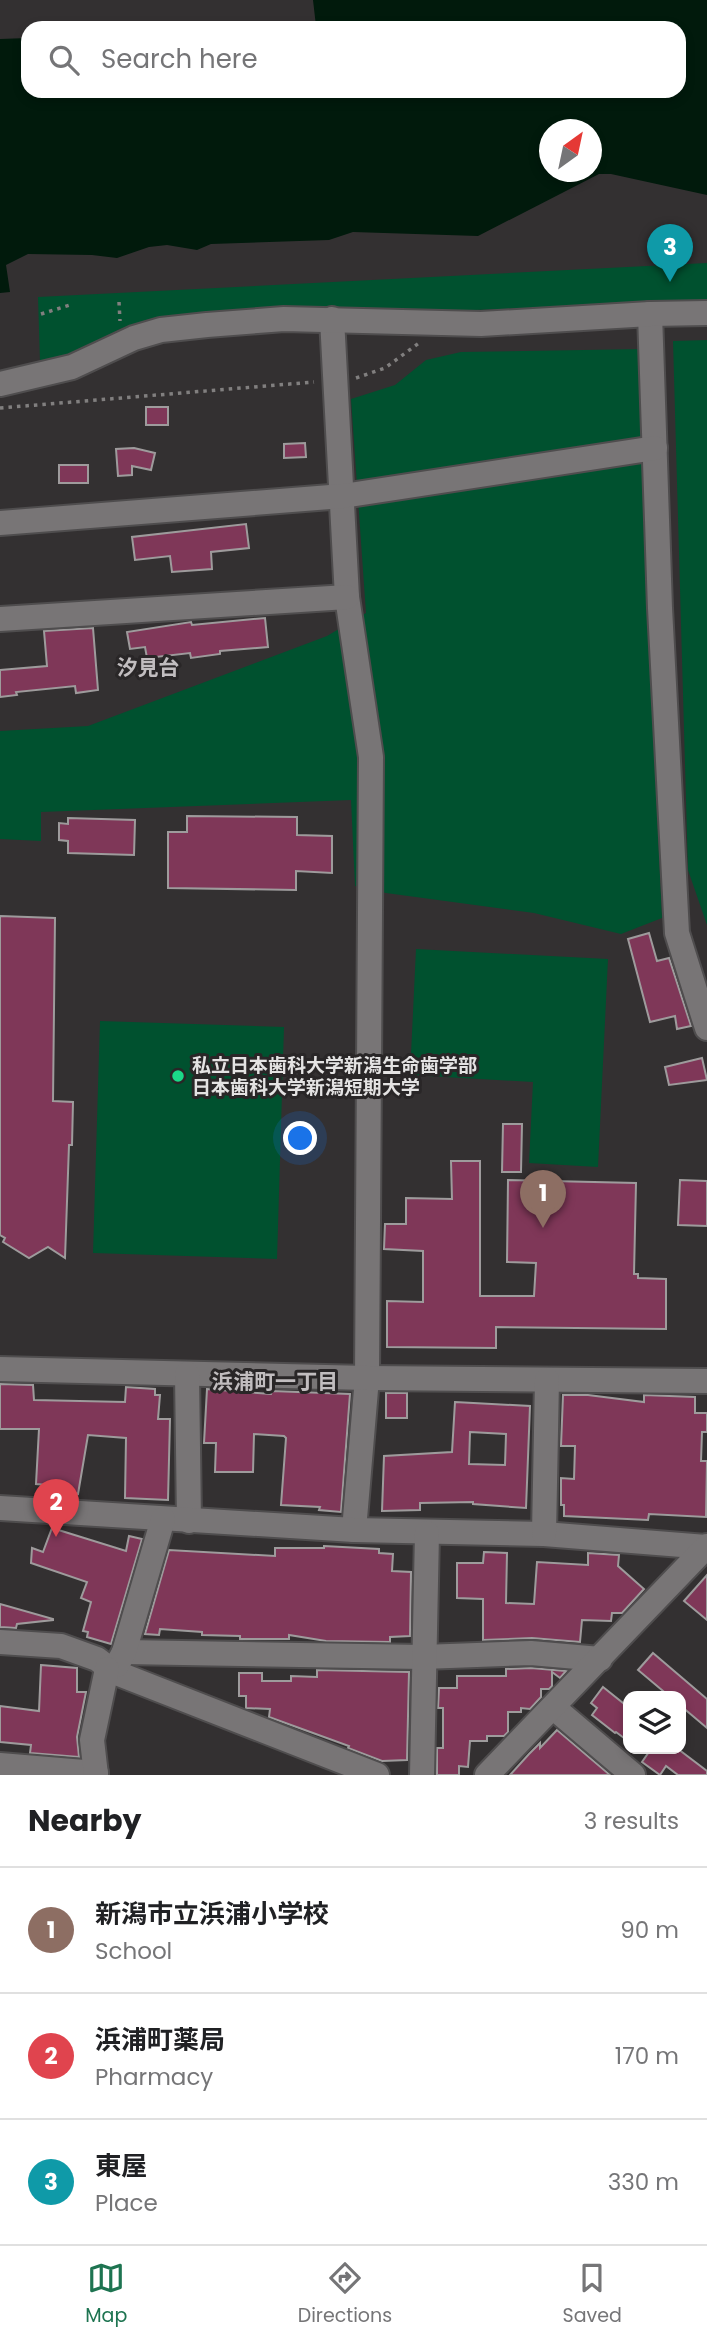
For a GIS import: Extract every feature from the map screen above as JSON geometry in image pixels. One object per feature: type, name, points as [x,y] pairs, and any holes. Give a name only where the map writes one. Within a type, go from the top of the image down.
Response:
[{"type":"street","points":[[0,384],[72,367],[134,338],[161,330],[284,318],[481,324],[707,313]]},
{"type":"street","points":[[650,314],[660,608],[677,933],[707,1028]]},
{"type":"street","points":[[332,319],[348,597],[372,757],[367,1378],[354,1530]]},
{"type":"street","points":[[0,523],[343,496],[655,448]]},
{"type":"street","points":[[0,619],[348,597]]},
{"type":"street","points":[[0,1369],[367,1378],[707,1381]]},
{"type":"street","points":[[187,1374],[189,1521]]},
{"type":"street","points":[[544,1534],[547,1380]]},
{"type":"street","points":[[0,1508],[354,1530],[544,1534],[707,1547]]},
{"type":"street","points":[[0,1765],[96,1774],[92,1740],[163,1519]]},
{"type":"street","points":[[422,1775],[427,1533]]},
{"type":"street","points":[[487,1775],[707,1547]]},
{"type":"street","points":[[0,1642],[61,1646],[115,1664],[377,1775]]},
{"type":"street","points":[[115,1664],[531,1653],[600,1659]]},
{"type":"street","points":[[554,1708],[633,1775]]},
{"type":"path","points":[[119,302],[120,327]]},
{"type":"path","points":[[41,314],[70,305]]},
{"type":"green space","points":[[707,263],[707,302],[445,311],[317,308],[149,319],[120,329],[64,358],[40,362],[38,297]]},
{"type":"green space","points":[[707,340],[707,925],[688,870],[673,341]]},
{"type":"green space","points":[[644,349],[645,554],[662,918],[621,934],[534,913],[386,893],[355,886],[351,800],[41,812],[41,841],[0,839],[0,731],[88,726],[327,636],[366,613],[351,399],[395,385],[426,360],[461,352]]},
{"type":"green space","points":[[416,949],[608,959],[598,1167],[529,1163],[533,1082],[410,1075]]},
{"type":"green space","points":[[100,1021],[284,1027],[277,1259],[93,1253]]},
{"type":"shaded area","points":[[0,0],[707,0],[707,195],[602,174],[602,119],[539,119],[539,182],[583,182],[478,236],[353,232],[329,240],[211,244],[197,250],[167,245],[149,247],[117,258],[28,254],[6,265],[10,292],[0,293]]},
{"type":"pier","points":[[0,0],[313,0],[315,21],[21,21],[21,38],[0,39]]},
{"type":"building","points":[[146,407],[168,407],[168,425],[146,425]]},
{"type":"building","points":[[305,443],[306,457],[284,458],[284,444]]},
{"type":"building","points":[[134,448],[155,453],[151,470],[132,466],[132,475],[118,476],[116,449]]},
{"type":"building","points":[[59,465],[88,465],[88,483],[59,483]]},
{"type":"building","points":[[246,524],[249,548],[211,552],[212,569],[172,572],[170,556],[135,560],[132,537]]},
{"type":"building","points":[[265,618],[268,647],[220,651],[220,654],[191,658],[190,653],[147,658],[145,647],[130,649],[127,632],[191,622],[192,625]]},
{"type":"building","points":[[93,628],[98,690],[76,693],[75,686],[16,692],[17,695],[0,697],[0,670],[47,666],[44,631]]},
{"type":"building","points":[[187,816],[297,817],[297,835],[332,836],[332,873],[296,871],[296,890],[168,888],[168,832],[187,832]]},
{"type":"building","points":[[68,818],[135,820],[134,855],[68,853],[68,841],[59,840],[59,823],[68,824]]},
{"type":"building","points":[[0,916],[55,918],[53,1101],[73,1102],[65,1258],[48,1247],[29,1258],[3,1242],[5,1238],[0,1235]]},
{"type":"building","points":[[649,933],[657,961],[669,958],[691,1026],[677,1029],[675,1016],[650,1022],[628,939]]},
{"type":"building","points":[[702,1058],[707,1080],[669,1085],[665,1067]]},
{"type":"building","points":[[503,1124],[522,1124],[521,1172],[502,1172]]},
{"type":"building","points":[[451,1161],[480,1161],[480,1296],[534,1296],[536,1263],[507,1262],[508,1180],[636,1183],[634,1274],[638,1274],[638,1278],[666,1279],[666,1329],[496,1327],[496,1348],[387,1347],[387,1301],[423,1302],[423,1251],[384,1249],[385,1224],[406,1224],[406,1198],[452,1199]]},
{"type":"building","points":[[680,1180],[707,1181],[707,1226],[678,1225]]},
{"type":"building","points":[[0,1384],[33,1385],[34,1400],[125,1402],[126,1387],[155,1389],[155,1395],[160,1395],[158,1419],[170,1419],[168,1500],[125,1498],[126,1438],[88,1435],[78,1494],[59,1491],[60,1486],[36,1484],[39,1429],[0,1429]]},
{"type":"building","points":[[207,1389],[271,1394],[272,1391],[350,1394],[341,1512],[319,1510],[320,1507],[281,1505],[284,1436],[254,1434],[253,1472],[215,1472],[216,1443],[204,1443]]},
{"type":"building","points":[[386,1393],[407,1393],[407,1418],[386,1418]]},
{"type":"building","points":[[563,1395],[588,1395],[644,1402],[644,1395],[695,1397],[695,1413],[707,1413],[707,1432],[702,1432],[701,1461],[707,1461],[706,1517],[649,1514],[648,1520],[564,1516],[564,1505],[561,1505],[561,1478],[574,1479],[575,1446],[561,1446]]},
{"type":"building","points":[[455,1402],[530,1406],[526,1508],[473,1502],[420,1503],[420,1510],[382,1511],[384,1456],[452,1452]],"holes":[[[470,1432],[506,1434],[505,1465],[469,1464]]]},
{"type":"building","points":[[52,1528],[126,1551],[129,1536],[142,1539],[111,1644],[87,1637],[88,1632],[83,1631],[91,1602],[81,1598],[87,1582],[31,1563],[32,1548],[43,1552]]},
{"type":"building","points":[[324,1546],[379,1549],[379,1553],[393,1554],[392,1571],[411,1572],[410,1636],[390,1637],[390,1642],[326,1641],[289,1635],[289,1639],[240,1639],[240,1636],[202,1635],[202,1632],[160,1629],[159,1635],[145,1634],[169,1550],[275,1556],[275,1548]]},
{"type":"building","points":[[484,1552],[507,1553],[506,1603],[534,1604],[537,1562],[588,1565],[588,1553],[619,1555],[618,1566],[644,1589],[622,1613],[612,1613],[611,1621],[582,1620],[580,1642],[532,1638],[483,1640],[483,1599],[457,1598],[457,1563],[483,1563]]},
{"type":"building","points":[[707,1575],[707,1620],[684,1601]]},
{"type":"building","points":[[0,1604],[53,1620],[17,1624],[16,1628],[0,1627]]},
{"type":"building","points":[[653,1653],[707,1699],[707,1728],[686,1710],[686,1691],[663,1691],[638,1670]]},
{"type":"building","points":[[41,1665],[77,1668],[77,1692],[86,1692],[77,1737],[79,1757],[30,1753],[31,1745],[0,1742],[0,1706],[39,1711]]},
{"type":"building","points":[[506,1669],[566,1671],[560,1678],[552,1672],[552,1686],[549,1689],[541,1689],[541,1697],[530,1709],[521,1708],[521,1712],[508,1712],[508,1732],[504,1736],[487,1736],[487,1741],[470,1741],[468,1767],[459,1766],[459,1775],[437,1775],[437,1748],[443,1748],[443,1708],[438,1708],[439,1688],[457,1688],[457,1676],[506,1676]]},
{"type":"building","points":[[317,1670],[409,1672],[407,1760],[382,1761],[269,1717],[270,1709],[246,1708],[246,1696],[239,1696],[239,1673],[262,1673],[262,1681],[291,1681],[291,1676],[317,1677]]},
{"type":"building","points":[[603,1687],[623,1703],[623,1737],[592,1715],[597,1708],[591,1703]]},
{"type":"building","points":[[557,1730],[610,1775],[510,1775],[540,1743],[540,1748]]},
{"type":"building","points":[[648,1754],[685,1754],[707,1771],[707,1775],[678,1775],[666,1766],[660,1775],[642,1762]]},
{"type":"place","name":"東屋","points":[[670,282]]},
{"type":"place","name":"私立日本歯科大学新潟生命歯学部 日本歯科大学新潟短期大学","points":[[178,1076]]},
{"type":"place","name":"新潟市立浜浦小学校","points":[[543,1228]]},
{"type":"place","name":"浜浦町薬局","points":[[56,1537]]},
{"type":"district","name":"汐見台","points":[[148,668]]},
{"type":"district","name":"浜浦町一丁目","points":[[275,1382]]}]
